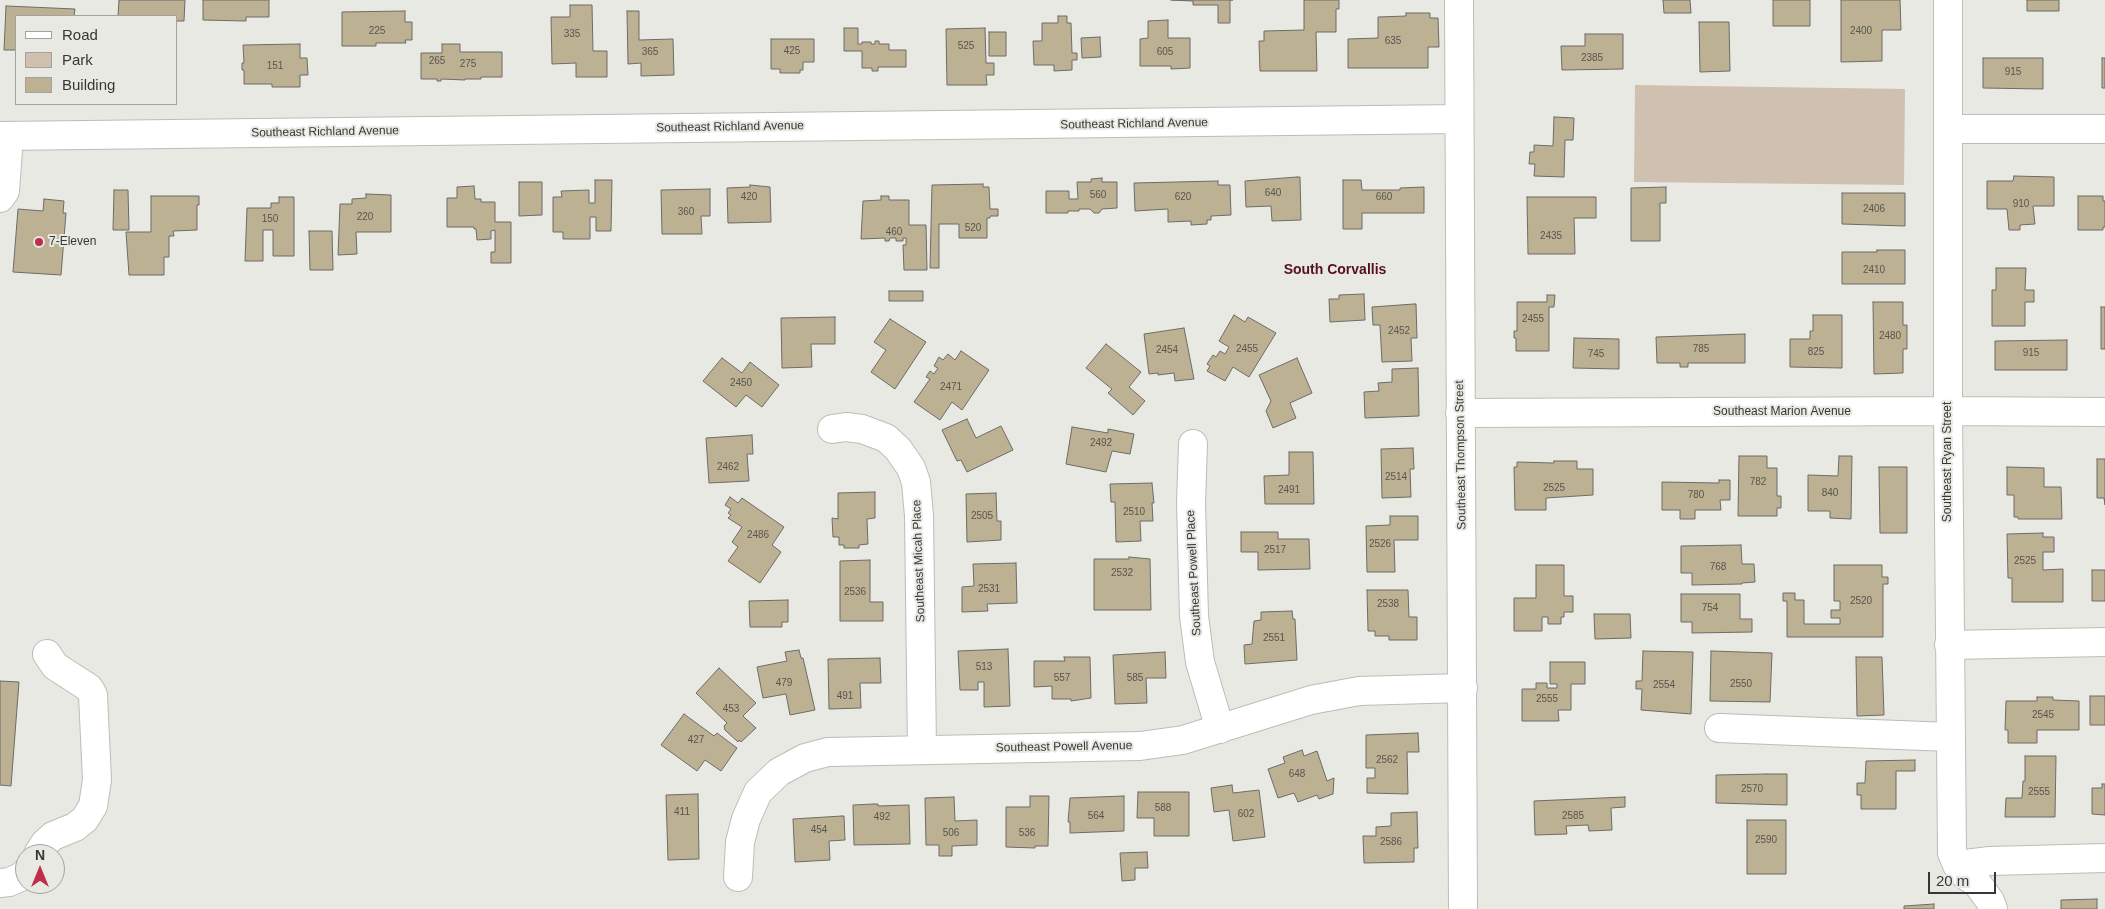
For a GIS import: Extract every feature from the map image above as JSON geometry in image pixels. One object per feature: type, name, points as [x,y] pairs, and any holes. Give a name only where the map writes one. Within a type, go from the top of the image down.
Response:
[{"type":"street","name":"Southeast Thompson Street","points":[[1459,0],[1463,909]]},
{"type":"street","name":"Southeast Ryan Street","points":[[1948,0],[1949,645],[1952,852],[1957,864]]},
{"type":"street","name":"Southeast Richland Avenue","points":[[4,136],[1459,119]]},
{"type":"street","points":[[1948,129],[2105,129]]},
{"type":"street","points":[[0,198],[5,192],[4,136]]},
{"type":"street","name":"Southeast Marion Avenue","points":[[1460,413],[2105,412]]},
{"type":"street","name":"Southeast Micah Place","points":[[832,429],[846,427],[862,429],[886,438],[898,449],[916,482],[919,516],[922,750]]},
{"type":"street","name":"Southeast Powell Place","points":[[1193,444],[1191,503],[1194,616],[1200,662],[1220,729]]},
{"type":"street","points":[[1949,645],[2105,642]]},
{"type":"street","points":[[45,844],[53,836],[75,827],[85,819],[93,806],[97,780],[93,695],[89,688],[55,666],[47,654]]},
{"type":"street","name":"Southeast Powell Avenue","points":[[738,877],[740,842],[746,819],[758,792],[779,772],[805,758],[828,752],[1140,746],[1183,740],[1311,700],[1359,691],[1463,688]]},
{"type":"street","points":[[1718,728],[1950,737]]},
{"type":"street","points":[[1957,864],[1990,861],[2105,858]]},
{"type":"street","points":[[1957,864],[1965,875],[1977,883],[1990,901],[1993,909]]},
{"type":"street","points":[[0,883],[15,880]]},
{"type":"green space","points":[[1635,85],[1905,89],[1904,185],[1634,182]]},
{"type":"building","points":[[119,0],[185,0],[184,21],[178,21],[178,15],[118,15]]},
{"type":"building","points":[[203,0],[269,0],[269,17],[246,17],[246,21],[203,20]]},
{"type":"building","points":[[1171,0],[1230,0],[1230,23],[1218,23],[1218,5],[1193,5],[1193,1]]},
{"type":"building","points":[[1304,0],[1339,0],[1339,9],[1336,9],[1336,32],[1316,32],[1317,71],[1260,71],[1259,41],[1264,41],[1264,31],[1304,30]]},
{"type":"building","points":[[1663,0],[1690,0],[1691,13],[1664,13]]},
{"type":"building","points":[[1773,0],[1810,0],[1810,26],[1773,26]]},
{"type":"building","points":[[1841,0],[1900,0],[1901,30],[1882,30],[1882,61],[1841,62]]},
{"type":"building","points":[[2027,0],[2059,0],[2059,11],[2027,11]]},
{"type":"building","points":[[570,5],[592,5],[593,51],[607,51],[607,77],[576,77],[576,63],[552,64],[551,17],[570,17]]},
{"type":"building","points":[[6,6],[75,9],[74,15],[15,15],[15,50],[4,50]]},
{"type":"building","points":[[405,11],[405,22],[412,22],[412,40],[405,40],[406,43],[376,43],[376,46],[342,46],[342,12]]},
{"type":"building","points":[[627,11],[639,11],[639,40],[673,39],[674,75],[641,76],[641,63],[628,64]]},
{"type":"building","points":[[1406,13],[1430,13],[1430,18],[1438,18],[1439,47],[1428,47],[1428,68],[1348,68],[1348,39],[1378,38],[1378,17],[1406,16]]},
{"type":"building","points":[[1058,16],[1067,16],[1067,23],[1071,23],[1072,53],[1077,53],[1077,60],[1072,60],[1072,70],[1054,71],[1054,65],[1034,65],[1033,41],[1042,41],[1042,23],[1058,23]]},
{"type":"building","points":[[1168,20],[1168,38],[1190,38],[1190,68],[1171,69],[1171,66],[1140,66],[1140,39],[1148,38],[1148,21]]},
{"type":"building","points":[[1699,22],[1729,22],[1730,71],[1700,72]]},
{"type":"building","points":[[844,28],[858,28],[858,44],[871,42],[871,44],[875,44],[875,41],[879,41],[879,44],[889,44],[889,50],[906,50],[906,67],[878,67],[878,71],[872,71],[872,68],[862,68],[862,51],[844,51]]},
{"type":"building","points":[[985,28],[986,63],[994,63],[994,75],[986,75],[987,85],[947,85],[946,29]]},
{"type":"building","points":[[989,32],[1006,32],[1006,56],[989,56]]},
{"type":"building","points":[[1585,34],[1623,34],[1623,69],[1562,70],[1561,46],[1585,46]]},
{"type":"building","points":[[1100,37],[1101,57],[1082,58],[1081,38]]},
{"type":"building","points":[[771,39],[814,39],[814,62],[803,62],[803,70],[800,70],[800,73],[780,73],[780,69],[771,69]]},
{"type":"building","points":[[300,44],[300,58],[307,58],[308,75],[300,75],[300,87],[244,84],[244,70],[242,70],[242,63],[244,63],[243,45]]},
{"type":"building","points":[[442,44],[460,44],[460,52],[502,52],[502,77],[481,77],[481,79],[465,80],[441,79],[441,81],[437,81],[437,79],[421,79],[421,53],[442,53]]},
{"type":"building","points":[[1983,58],[2043,58],[2043,89],[1983,88]]},
{"type":"building","points":[[2102,58],[2105,58],[2105,88],[2102,88]]},
{"type":"building","points":[[1554,117],[1574,118],[1573,140],[1565,140],[1564,177],[1534,176],[1535,164],[1529,164],[1530,152],[1534,152],[1534,145],[1553,146]]},
{"type":"building","points":[[2014,176],[2054,177],[2054,206],[2033,206],[2035,224],[2020,225],[2020,230],[2009,230],[2007,209],[1987,209],[1987,181],[2013,181]]},
{"type":"building","points":[[1300,177],[1301,220],[1272,221],[1271,206],[1246,207],[1245,181]]},
{"type":"building","points":[[1102,178],[1102,182],[1117,182],[1117,208],[1102,209],[1099,213],[1094,213],[1090,209],[1079,209],[1079,211],[1068,211],[1068,213],[1046,213],[1046,191],[1069,191],[1069,199],[1078,199],[1077,182],[1091,182],[1091,179]]},
{"type":"building","points":[[595,180],[612,180],[611,231],[596,231],[596,217],[590,217],[590,239],[563,239],[563,232],[553,232],[553,197],[562,197],[561,191],[589,190],[589,203],[595,203]]},
{"type":"building","points":[[1343,180],[1361,180],[1362,190],[1400,190],[1400,188],[1424,187],[1424,213],[1362,213],[1362,229],[1343,229]]},
{"type":"building","points":[[1218,181],[1218,185],[1230,185],[1231,215],[1211,216],[1211,220],[1207,220],[1207,224],[1191,225],[1191,221],[1168,222],[1168,209],[1135,211],[1134,183]]},
{"type":"building","points":[[519,182],[542,182],[542,215],[519,216]]},
{"type":"building","points":[[983,184],[983,187],[989,187],[990,209],[998,209],[998,216],[987,218],[987,238],[959,238],[959,224],[939,224],[939,268],[930,268],[932,185]]},
{"type":"building","points":[[750,185],[770,187],[771,222],[728,223],[727,188],[750,187]]},
{"type":"building","points":[[474,186],[475,199],[481,199],[481,202],[495,202],[495,222],[511,222],[511,263],[491,263],[491,252],[495,252],[495,230],[491,231],[491,239],[477,240],[474,227],[447,227],[447,198],[457,198],[457,187]]},
{"type":"building","points":[[1666,187],[1666,203],[1660,203],[1660,241],[1631,241],[1631,188]]},
{"type":"building","points":[[710,189],[710,216],[701,216],[702,234],[662,234],[661,190]]},
{"type":"building","points":[[114,190],[128,190],[129,230],[113,230]]},
{"type":"building","points":[[1842,193],[1905,193],[1905,226],[1842,224]]},
{"type":"building","points":[[366,194],[391,195],[391,232],[356,232],[357,254],[338,255],[340,204],[352,204],[352,199],[366,198]]},
{"type":"building","points":[[151,196],[199,196],[197,230],[173,231],[174,236],[169,236],[169,257],[164,257],[164,275],[129,275],[126,232],[151,232]]},
{"type":"building","points":[[881,196],[889,196],[889,200],[909,200],[909,225],[926,225],[927,270],[904,270],[903,245],[906,245],[906,238],[903,238],[903,241],[896,241],[896,238],[890,238],[889,241],[885,241],[885,238],[861,239],[863,201],[881,200]]},
{"type":"building","points":[[2078,196],[2103,196],[2103,201],[2105,201],[2105,227],[2103,227],[2103,230],[2078,230]]},
{"type":"building","points":[[279,197],[294,197],[294,256],[273,256],[273,230],[263,230],[263,261],[245,261],[247,208],[271,208],[271,203],[279,203]]},
{"type":"building","points":[[1527,197],[1596,197],[1596,218],[1574,218],[1575,254],[1528,254]]},
{"type":"building","name":"7-Eleven","points":[[44,199],[64,201],[63,213],[66,213],[61,275],[13,272],[18,209],[43,211]]},
{"type":"building","points":[[309,231],[332,231],[333,270],[310,270]]},
{"type":"building","points":[[1877,250],[1905,250],[1905,284],[1842,284],[1842,252],[1877,252]]},
{"type":"building","points":[[1996,268],[2026,268],[2025,290],[2034,290],[2034,302],[2025,302],[2025,326],[1992,326],[1992,290],[1996,290]]},
{"type":"building","points":[[889,291],[923,291],[923,301],[889,301]]},
{"type":"building","points":[[1364,294],[1365,320],[1330,322],[1329,299],[1339,299],[1339,295]]},
{"type":"building","points":[[1547,295],[1555,295],[1554,307],[1549,307],[1549,351],[1516,351],[1514,331],[1517,331],[1517,302],[1547,302]]},
{"type":"building","points":[[1873,302],[1903,302],[1903,325],[1907,325],[1907,349],[1903,349],[1903,373],[1874,374]]},
{"type":"building","points":[[1416,304],[1417,338],[1411,338],[1412,361],[1382,362],[1380,325],[1373,325],[1372,307]]},
{"type":"building","points":[[2101,307],[2105,307],[2105,349],[2101,349]]},
{"type":"building","points":[[1234,315],[1245,322],[1248,317],[1276,333],[1249,377],[1233,367],[1225,381],[1207,371],[1210,366],[1207,364],[1213,355],[1216,357],[1220,351],[1225,354],[1229,347],[1219,341]]},
{"type":"building","points":[[1813,315],[1842,315],[1842,368],[1790,367],[1790,339],[1810,339],[1810,331],[1813,331]]},
{"type":"building","points":[[835,317],[835,344],[811,344],[812,367],[782,368],[781,318]]},
{"type":"building","points":[[890,319],[926,342],[895,389],[871,372],[886,350],[874,342]]},
{"type":"building","points":[[1184,328],[1194,379],[1175,381],[1174,373],[1149,374],[1144,334]]},
{"type":"building","points":[[1745,334],[1745,363],[1688,363],[1688,367],[1680,367],[1680,363],[1657,363],[1656,337]]},
{"type":"building","points":[[1574,338],[1619,339],[1619,369],[1573,368]]},
{"type":"building","points":[[2067,340],[2067,370],[1995,370],[1995,341]]},
{"type":"building","points":[[1106,344],[1141,372],[1129,387],[1145,401],[1133,415],[1108,393],[1112,389],[1086,368]]},
{"type":"building","points":[[961,351],[989,370],[962,410],[952,402],[940,420],[914,402],[930,379],[926,377],[930,371],[934,374],[938,368],[934,366],[939,357],[943,360],[948,354],[955,360]]},
{"type":"building","points":[[722,358],[742,373],[750,362],[779,385],[762,407],[746,395],[736,407],[703,381]]},
{"type":"building","points":[[1297,358],[1312,393],[1290,403],[1296,418],[1273,428],[1266,411],[1271,401],[1259,375]]},
{"type":"building","points":[[1418,368],[1419,416],[1365,418],[1364,392],[1379,391],[1378,383],[1392,382],[1392,369]]},
{"type":"building","points":[[967,419],[976,438],[1001,426],[1013,450],[967,472],[961,460],[957,461],[942,430]]},
{"type":"building","points":[[1072,427],[1108,433],[1108,429],[1134,434],[1130,454],[1112,451],[1106,472],[1066,464]]},
{"type":"building","points":[[752,435],[753,454],[747,454],[749,481],[709,483],[706,438]]},
{"type":"building","points":[[1413,448],[1414,469],[1410,469],[1411,497],[1382,498],[1381,449]]},
{"type":"building","points":[[1289,452],[1313,452],[1314,504],[1265,504],[1264,476],[1289,475]]},
{"type":"building","points":[[1739,456],[1767,456],[1767,468],[1777,468],[1777,496],[1781,496],[1781,508],[1777,508],[1777,516],[1738,516]]},
{"type":"building","points":[[1839,456],[1852,456],[1851,519],[1830,518],[1830,511],[1808,511],[1808,475],[1838,476]]},
{"type":"building","points":[[2097,459],[2105,459],[2105,505],[2104,498],[2097,498]]},
{"type":"building","points":[[1554,461],[1577,461],[1577,469],[1593,469],[1593,495],[1546,498],[1546,510],[1515,510],[1514,467],[1517,467],[1517,462],[1554,463]]},
{"type":"building","points":[[1879,467],[1907,467],[1907,533],[1880,533]]},
{"type":"building","points":[[2007,467],[2044,468],[2044,487],[2061,487],[2062,519],[2018,519],[2018,517],[2014,517],[2014,495],[2007,495]]},
{"type":"building","points":[[1719,480],[1730,480],[1730,500],[1720,500],[1721,510],[1695,510],[1695,519],[1680,519],[1680,510],[1662,510],[1662,482],[1719,483]]},
{"type":"building","points":[[1152,483],[1153,521],[1140,521],[1141,541],[1116,542],[1115,502],[1111,502],[1110,484]]},
{"type":"building","points":[[875,492],[875,518],[867,519],[868,544],[859,545],[859,548],[844,548],[844,545],[839,545],[839,537],[833,537],[832,518],[838,519],[838,493]]},
{"type":"building","points":[[996,493],[997,521],[1001,521],[1001,540],[967,542],[966,494]]},
{"type":"building","points":[[730,497],[738,503],[742,498],[784,527],[772,545],[781,552],[760,583],[728,561],[738,547],[732,542],[742,527],[728,518],[731,515],[728,513],[731,509],[725,505]]},
{"type":"building","points":[[1390,516],[1418,516],[1418,540],[1394,540],[1395,572],[1367,572],[1366,526],[1390,525]]},
{"type":"building","points":[[1241,532],[1278,532],[1278,539],[1309,539],[1310,569],[1258,570],[1258,552],[1241,552]]},
{"type":"building","points":[[2043,533],[2043,537],[2054,537],[2054,552],[2043,552],[2043,570],[2063,569],[2063,602],[2012,602],[2012,578],[2008,578],[2007,534]]},
{"type":"building","points":[[1741,545],[1742,564],[1754,564],[1755,582],[1692,585],[1692,573],[1681,573],[1681,546]]},
{"type":"building","points":[[1129,557],[1150,559],[1151,610],[1094,610],[1094,559],[1129,559]]},
{"type":"building","points":[[870,560],[870,602],[883,602],[883,621],[840,621],[840,561]]},
{"type":"building","points":[[1016,563],[1017,603],[987,604],[988,611],[962,612],[962,587],[974,586],[973,564]]},
{"type":"building","points":[[1536,565],[1564,565],[1564,596],[1573,596],[1573,612],[1564,612],[1564,617],[1561,617],[1561,624],[1548,624],[1548,617],[1542,617],[1542,631],[1514,631],[1514,598],[1536,598]]},
{"type":"building","points":[[1834,565],[1882,565],[1882,577],[1888,577],[1888,584],[1883,584],[1883,637],[1787,637],[1787,601],[1783,601],[1783,593],[1795,593],[1795,600],[1804,600],[1804,624],[1840,624],[1840,618],[1831,618],[1831,610],[1840,610],[1840,601],[1834,601]]},
{"type":"building","points":[[2092,570],[2105,570],[2105,601],[2092,601]]},
{"type":"building","points":[[1367,590],[1408,590],[1409,617],[1417,617],[1417,640],[1389,640],[1389,636],[1375,636],[1375,631],[1368,631]]},
{"type":"building","points":[[1681,594],[1740,594],[1740,619],[1752,619],[1752,632],[1692,633],[1692,622],[1681,622]]},
{"type":"building","points":[[788,600],[788,622],[782,622],[782,627],[750,627],[749,601]]},
{"type":"building","points":[[1292,611],[1293,619],[1295,619],[1297,660],[1245,664],[1244,645],[1252,644],[1254,621],[1261,620],[1261,612]]},
{"type":"building","points":[[1594,614],[1630,614],[1631,638],[1595,639]]},
{"type":"building","points":[[1008,649],[1010,706],[984,707],[984,682],[978,682],[978,690],[960,690],[958,651]]},
{"type":"building","points":[[799,650],[801,658],[803,658],[815,710],[790,715],[786,694],[763,698],[757,667],[787,661],[785,652]]},
{"type":"building","points":[[1643,651],[1693,652],[1691,714],[1641,710],[1642,689],[1636,689],[1636,681],[1642,681]]},
{"type":"building","points":[[1711,651],[1772,653],[1770,702],[1710,701]]},
{"type":"building","points":[[1165,652],[1166,678],[1146,678],[1147,703],[1115,704],[1113,655]]},
{"type":"building","points":[[1064,657],[1090,657],[1091,698],[1071,701],[1071,699],[1052,699],[1052,686],[1034,687],[1034,661],[1065,661]]},
{"type":"building","points":[[1856,657],[1882,657],[1884,715],[1857,716]]},
{"type":"building","points":[[880,658],[881,683],[860,683],[861,708],[829,709],[828,659]]},
{"type":"building","points":[[1550,662],[1585,662],[1585,684],[1571,684],[1571,710],[1558,710],[1559,721],[1522,721],[1522,689],[1536,689],[1536,683],[1547,683],[1547,688],[1557,688],[1557,684],[1550,684]]},
{"type":"building","points":[[719,668],[756,703],[743,716],[756,728],[741,742],[739,740],[738,742],[725,730],[724,726],[727,723],[696,693]]},
{"type":"building","points":[[0,681],[19,682],[11,786],[0,785]]},
{"type":"building","points":[[2090,696],[2105,696],[2105,725],[2090,725]]},
{"type":"building","points":[[2037,697],[2053,697],[2053,700],[2079,701],[2079,730],[2037,730],[2037,743],[2008,743],[2008,730],[2005,730],[2006,701],[2037,701]]},
{"type":"building","points":[[684,714],[714,736],[717,733],[737,748],[721,771],[705,760],[697,771],[661,745]]},
{"type":"building","points":[[1418,733],[1419,752],[1407,752],[1408,794],[1367,793],[1367,778],[1375,778],[1375,768],[1366,768],[1366,735]]},
{"type":"building","points":[[1302,750],[1304,756],[1317,751],[1327,781],[1334,778],[1333,794],[1319,799],[1317,795],[1298,802],[1294,793],[1278,798],[1268,769],[1285,763],[1283,757]]},
{"type":"building","points":[[2025,756],[2056,756],[2055,817],[2005,817],[2006,798],[2022,798],[2023,781],[2025,781]]},
{"type":"building","points":[[1915,760],[1915,771],[1896,771],[1896,809],[1861,809],[1861,795],[1857,795],[1857,783],[1865,783],[1866,761]]},
{"type":"building","points":[[1787,774],[1787,805],[1716,803],[1716,775]]},
{"type":"building","points":[[2102,784],[2105,784],[2105,815],[2092,814],[2092,788],[2102,788]]},
{"type":"building","points":[[1232,785],[1233,793],[1259,790],[1265,837],[1233,841],[1229,810],[1214,812],[1211,788]]},
{"type":"building","points":[[1138,792],[1189,792],[1189,836],[1154,836],[1154,818],[1137,818]]},
{"type":"building","points":[[698,794],[699,859],[668,860],[666,795]]},
{"type":"building","points":[[1030,796],[1049,796],[1048,846],[1035,846],[1035,848],[1006,847],[1006,807],[1030,807]]},
{"type":"building","points":[[1124,796],[1124,831],[1070,833],[1070,822],[1068,822],[1070,798]]},
{"type":"building","points":[[954,797],[955,821],[977,820],[977,845],[952,846],[952,856],[939,856],[939,845],[926,845],[925,798]]},
{"type":"building","points":[[1625,797],[1625,807],[1611,808],[1612,830],[1589,831],[1588,825],[1566,826],[1567,834],[1535,835],[1534,801]]},
{"type":"building","points":[[878,804],[878,806],[909,805],[910,844],[854,845],[853,805]]},
{"type":"building","points":[[1417,812],[1418,848],[1414,848],[1414,862],[1364,863],[1363,836],[1376,836],[1376,827],[1391,826],[1391,813]]},
{"type":"building","points":[[844,816],[845,840],[829,841],[830,860],[795,862],[793,819]]},
{"type":"building","points":[[1747,820],[1786,820],[1786,874],[1747,874]]},
{"type":"building","points":[[1147,852],[1148,868],[1135,868],[1135,880],[1122,881],[1120,853]]},
{"type":"building","points":[[2097,899],[2097,909],[2061,909],[2061,900]]},
{"type":"building","points":[[1934,904],[1934,909],[1904,909],[1904,906]]},
{"type":"place","name":"7-Eleven","points":[[39,242]]},
{"type":"district","name":"South Corvallis","points":[[1335,270]]}]
